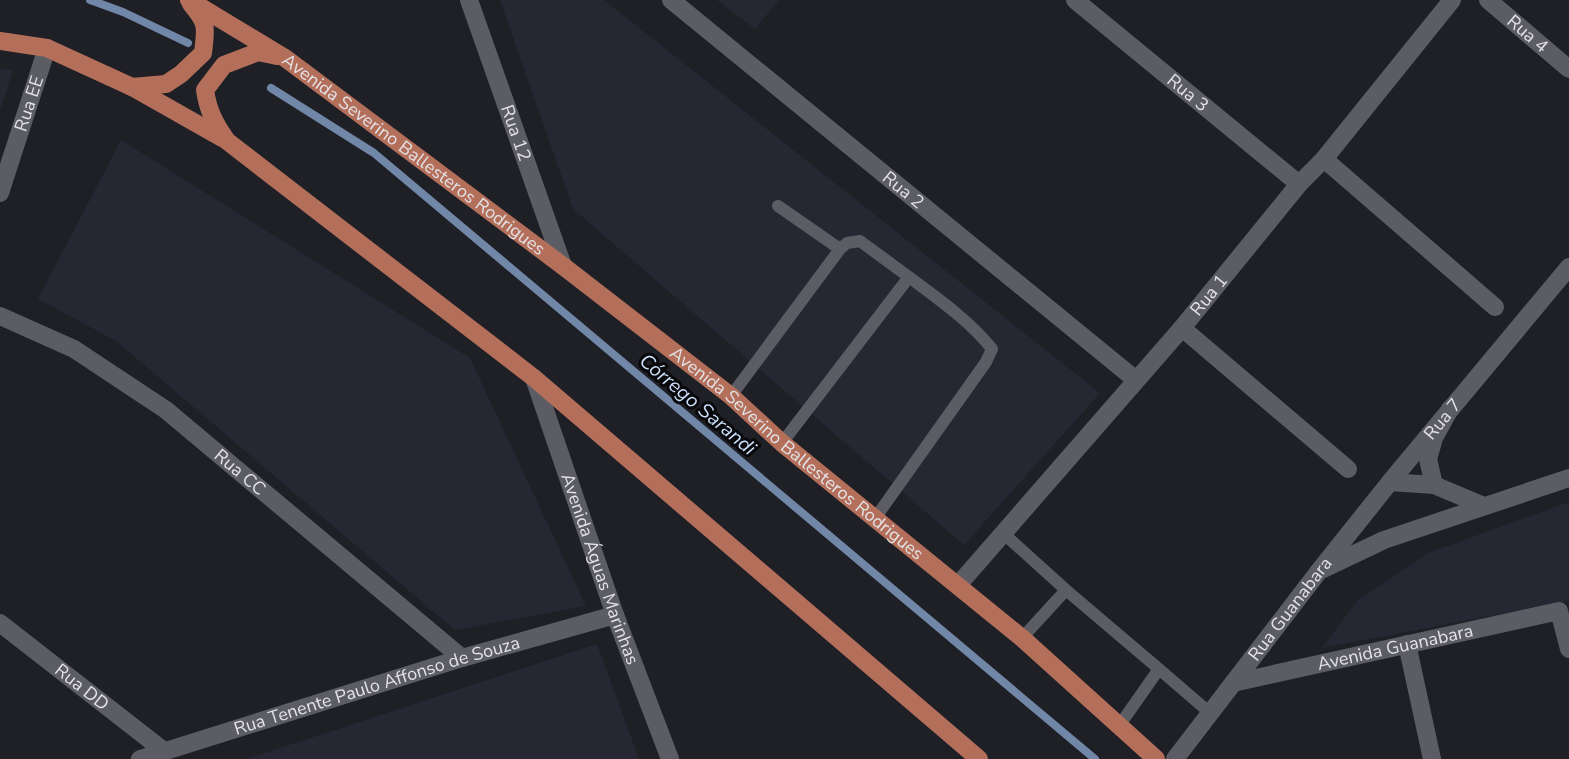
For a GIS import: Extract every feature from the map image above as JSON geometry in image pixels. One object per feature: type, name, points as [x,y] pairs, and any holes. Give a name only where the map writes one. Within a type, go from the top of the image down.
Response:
[{"type":"main road","points":[[132,87],[166,84],[181,74],[203,53],[204,20],[188,0]]},
{"type":"main road","name":"Avenida Severino Ballesteros Rodrigues","points":[[188,0],[285,58],[563,266],[731,396],[783,443],[1022,638],[1156,759]]},
{"type":"main road","points":[[0,41],[47,48],[132,87],[227,141],[534,378],[979,759]]},
{"type":"main road","points":[[227,141],[207,107],[205,90],[224,65],[258,52],[285,58]]},
{"type":"street","name":"Rua 12","points":[[469,0],[563,266]]},
{"type":"street","name":"Rua 2","points":[[671,0],[1136,380]]},
{"type":"street","name":"Rua 3","points":[[1075,0],[1299,184]]},
{"type":"street","name":"Rua 1","points":[[958,585],[1182,328],[1299,184],[1324,159],[1452,0]]},
{"type":"street","name":"Rua 4","points":[[1488,0],[1569,69]]},
{"type":"street","name":"Rua EE","points":[[0,193],[47,48]]},
{"type":"street","points":[[1324,159],[1496,307]]},
{"type":"street","name":"Rua 7","points":[[1319,571],[1569,267]]},
{"type":"street","name":"Rua CC","points":[[0,316],[74,349],[166,410],[462,658]]},
{"type":"street","points":[[1182,328],[1348,469]]},
{"type":"street","name":"Avenida Águas Marinhas","points":[[534,378],[615,615],[670,759]]},
{"type":"street","points":[[1434,485],[1428,459],[1434,438],[1450,409]]},
{"type":"street","name":"Rua Guanabara","points":[[1175,759],[1319,571],[1384,540],[1569,478]]},
{"type":"street","points":[[1390,483],[1434,485],[1484,506]]},
{"type":"street","name":"Avenida Guanabara","points":[[1233,683],[1558,611],[1569,649]]},
{"type":"street","name":"Rua Tenente Paulo Affonso de Souza","points":[[140,759],[462,658],[615,615]]},
{"type":"street","name":"Rua DD","points":[[0,622],[164,751]]},
{"type":"street","points":[[1407,644],[1432,759]]},
{"type":"lane","points":[[778,206],[840,249]]},
{"type":"lane","points":[[731,396],[840,249],[847,243],[860,241],[982,336],[992,349],[986,362],[876,518]]},
{"type":"lane","points":[[783,443],[909,278]]},
{"type":"lane","points":[[1003,533],[1210,713]]},
{"type":"lane","points":[[1022,638],[1066,590]]},
{"type":"lane","points":[[1119,726],[1159,669]]},
{"type":"shaded area","points":[[500,0],[604,0],[1100,393],[964,545],[573,209]]},
{"type":"shaded area","points":[[717,0],[779,0],[755,29]]},
{"type":"shaded area","points":[[0,69],[13,70],[0,111]]},
{"type":"shaded area","points":[[121,140],[470,358],[586,606],[455,630],[116,341],[38,299]]},
{"type":"shaded area","points":[[1569,502],[1569,601],[1322,648],[1357,601],[1428,553]]},
{"type":"shaded area","points":[[597,644],[639,759],[246,759]]},
{"type":"waterway","name":"Córrego Sarandi","points":[[90,0],[123,12],[188,43]]},
{"type":"waterway","name":"Córrego Sarandi","points":[[271,88],[374,153],[1095,759]]}]
